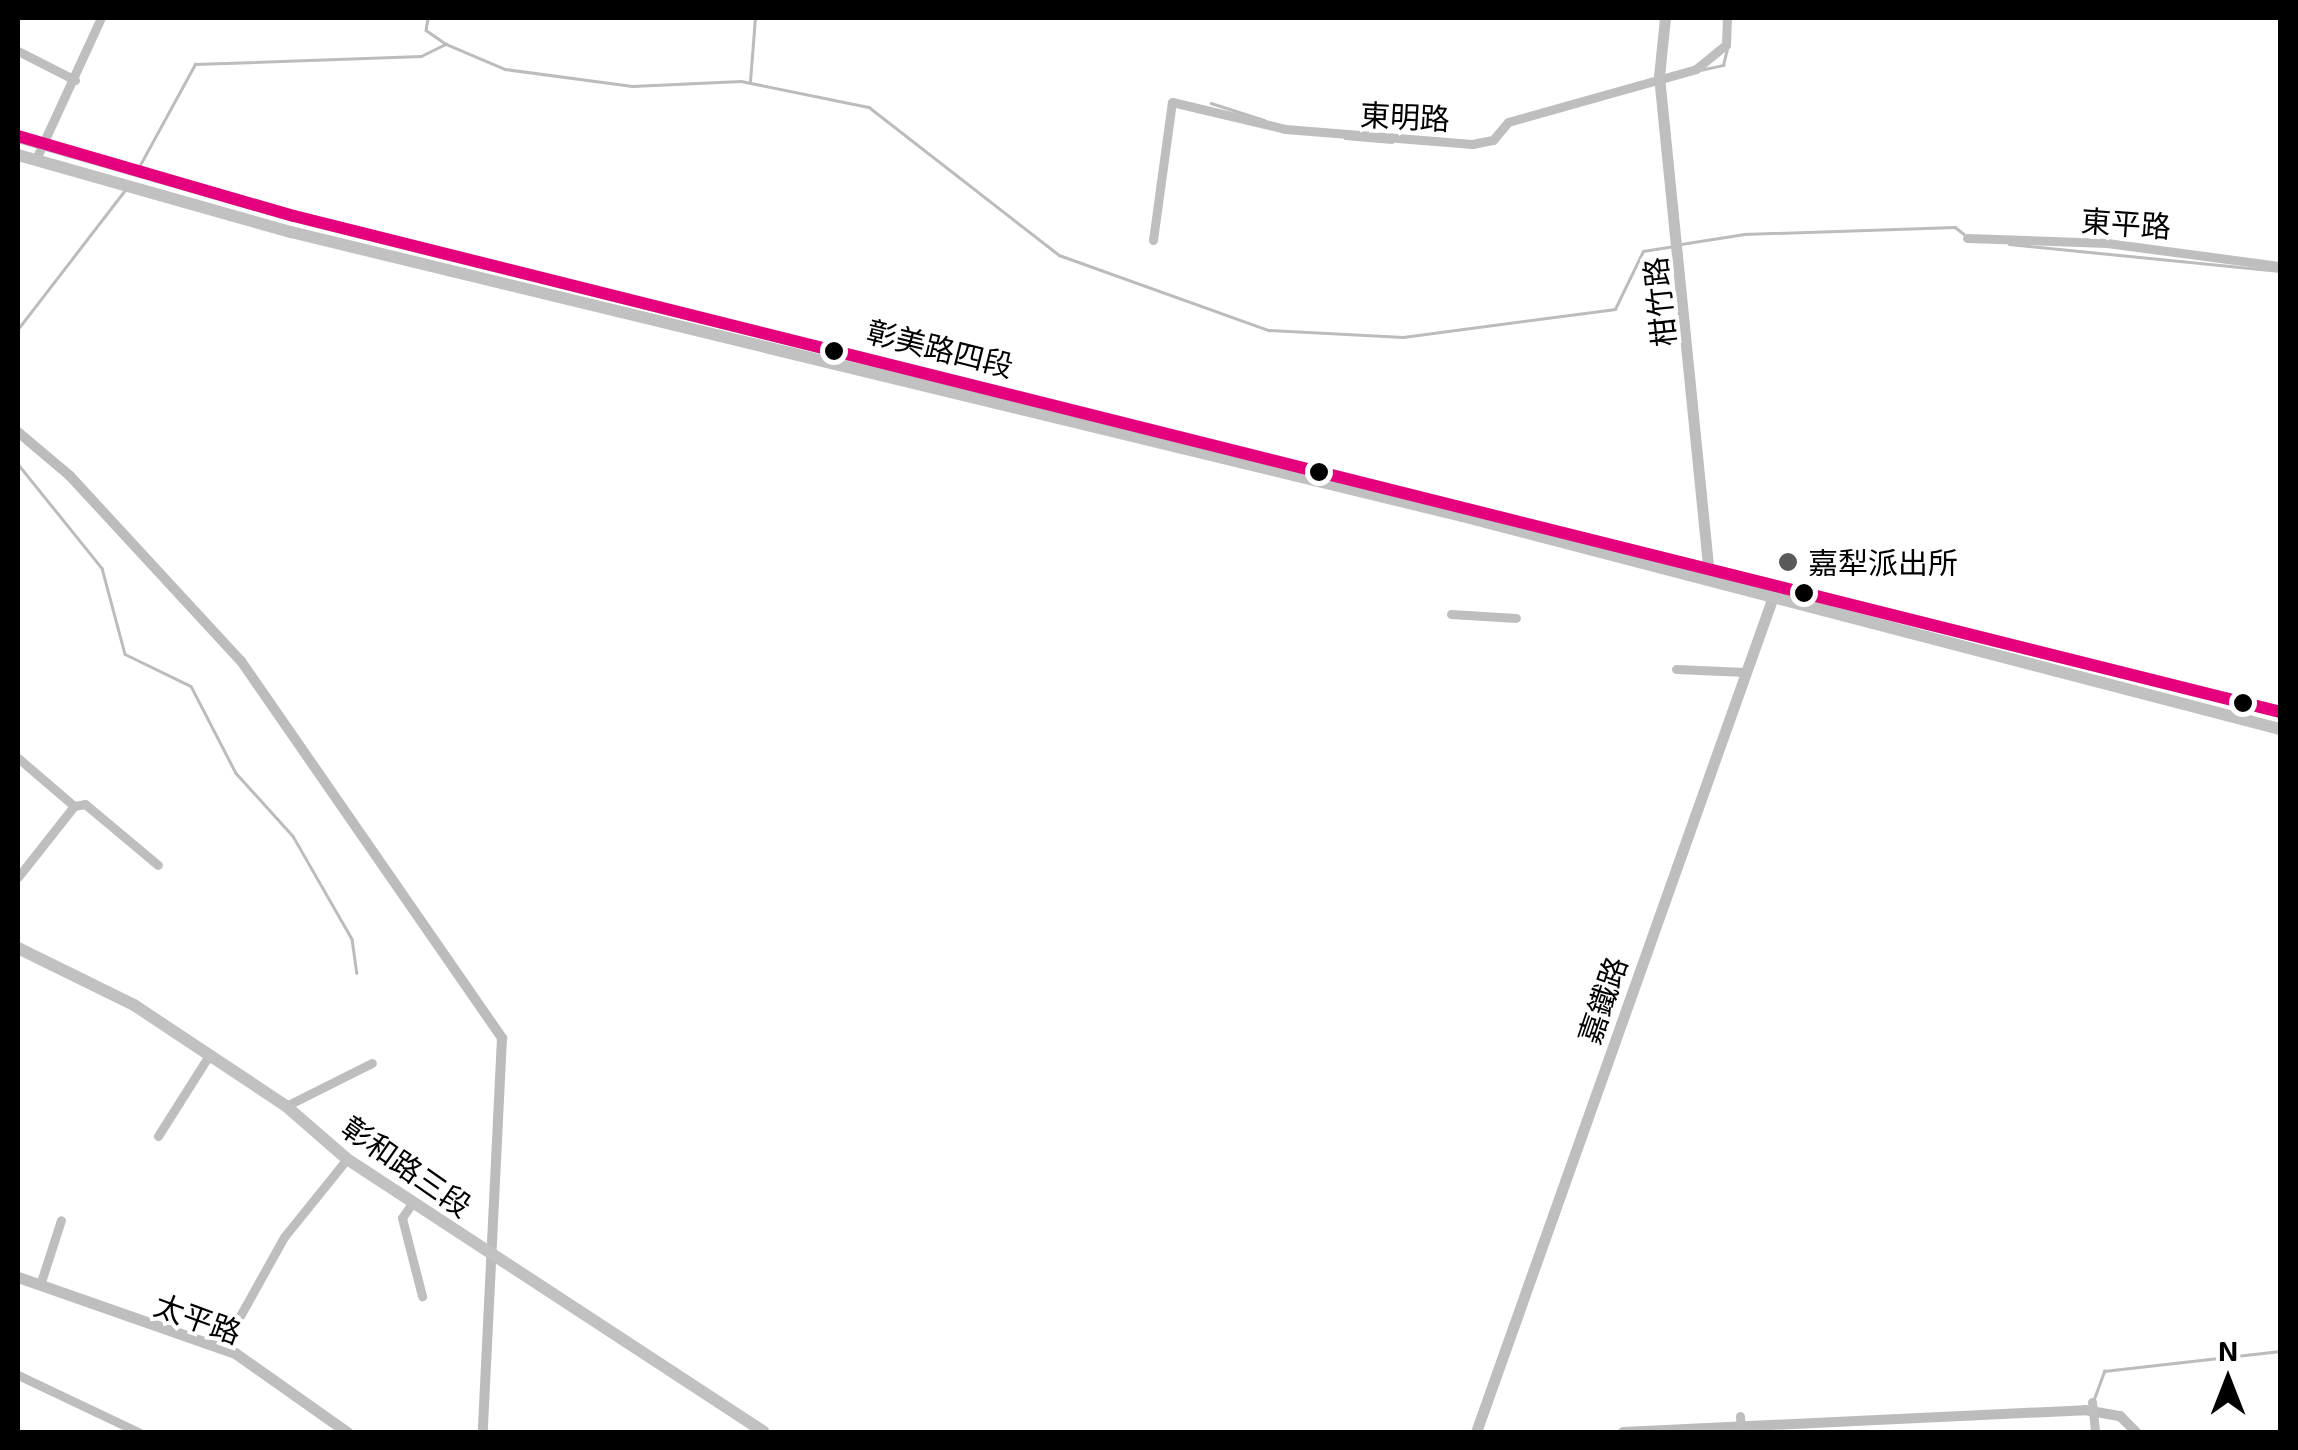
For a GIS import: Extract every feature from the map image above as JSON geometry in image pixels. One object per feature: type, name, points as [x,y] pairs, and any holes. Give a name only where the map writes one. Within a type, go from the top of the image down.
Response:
[{"type":"main road","name":"彰美路四段","points":[[18,137],[294,216],[1709,573]]},
{"type":"main road","name":"彰美路四段","points":[[18,155],[487,282],[1709,573]]},
{"type":"main road","points":[[291,232],[294,216]]},
{"type":"main road","points":[[487,282],[488,264]]},
{"type":"main road","points":[[1709,573],[2280,729]]},
{"type":"main road","points":[[1775,591],[2280,712]]},
{"type":"main road","name":"彰和路三段","points":[[18,948],[134,1005],[286,1106],[347,1159],[764,1432]]},
{"type":"street","points":[[36,159],[101,18]]},
{"type":"street","name":"柑竹路","points":[[1665,18],[1660,76],[1709,573]]},
{"type":"street","name":"東明路","points":[[1153,240],[1172,102],[1302,132],[1472,144],[1493,140],[1508,122],[1709,62],[1726,45],[1727,18]]},
{"type":"street","points":[[18,50],[75,80]]},
{"type":"street","name":"東平路","points":[[1968,238],[2108,243],[2280,266]]},
{"type":"street","name":"嘉鐵路","points":[[1476,1431],[1775,591]]},
{"type":"street","points":[[1451,614],[1516,618]]},
{"type":"street","points":[[1676,668],[1745,672]]},
{"type":"street","points":[[18,758],[74,806]]},
{"type":"street","points":[[18,876],[74,806],[85,804],[158,865]]},
{"type":"street","points":[[158,1136],[208,1056]]},
{"type":"street","points":[[286,1106],[372,1063]]},
{"type":"street","points":[[240,1316],[284,1237],[347,1159]]},
{"type":"street","points":[[414,1202],[402,1218],[422,1296]]},
{"type":"street","points":[[40,1285],[61,1220]]},
{"type":"street","name":"太平路","points":[[18,1277],[235,1353],[347,1432]]},
{"type":"street","points":[[18,1375],[138,1432]]},
{"type":"street","points":[[2092,1402],[2096,1428]]},
{"type":"waterway","points":[[428,18],[426,30],[446,44]]},
{"type":"waterway","points":[[750,81],[755,18]]},
{"type":"waterway","points":[[140,165],[195,64],[421,56],[446,44],[505,69],[632,86],[741,81],[869,107],[1059,255],[1269,330],[1403,337],[1615,309],[1643,251],[1673,246]]},
{"type":"waterway","points":[[1700,70],[1723,65],[1727,49]]},
{"type":"waterway","points":[[1211,103],[1264,120]]},
{"type":"waterway","points":[[1345,138],[1392,142]]},
{"type":"waterway","points":[[18,329],[126,189]]},
{"type":"waterway","points":[[1681,244],[1744,234],[1955,227],[1964,234]]},
{"type":"waterway","points":[[2009,244],[2280,271]]},
{"type":"waterway","points":[[18,432],[70,476],[241,661],[502,1038],[483,1432]]},
{"type":"waterway","points":[[18,464],[102,568],[125,654],[191,686],[236,773],[293,836],[352,939],[357,973]]},
{"type":"waterway","points":[[2094,1399],[2104,1371],[2280,1351]]},
{"type":"waterway","points":[[1623,1432],[2085,1410],[2120,1416],[2136,1432]]},
{"type":"transit line","points":[[18,136],[294,216],[2280,712]]},
{"type":"place","name":"嘉犁派出所","points":[[1788,562]]}]
